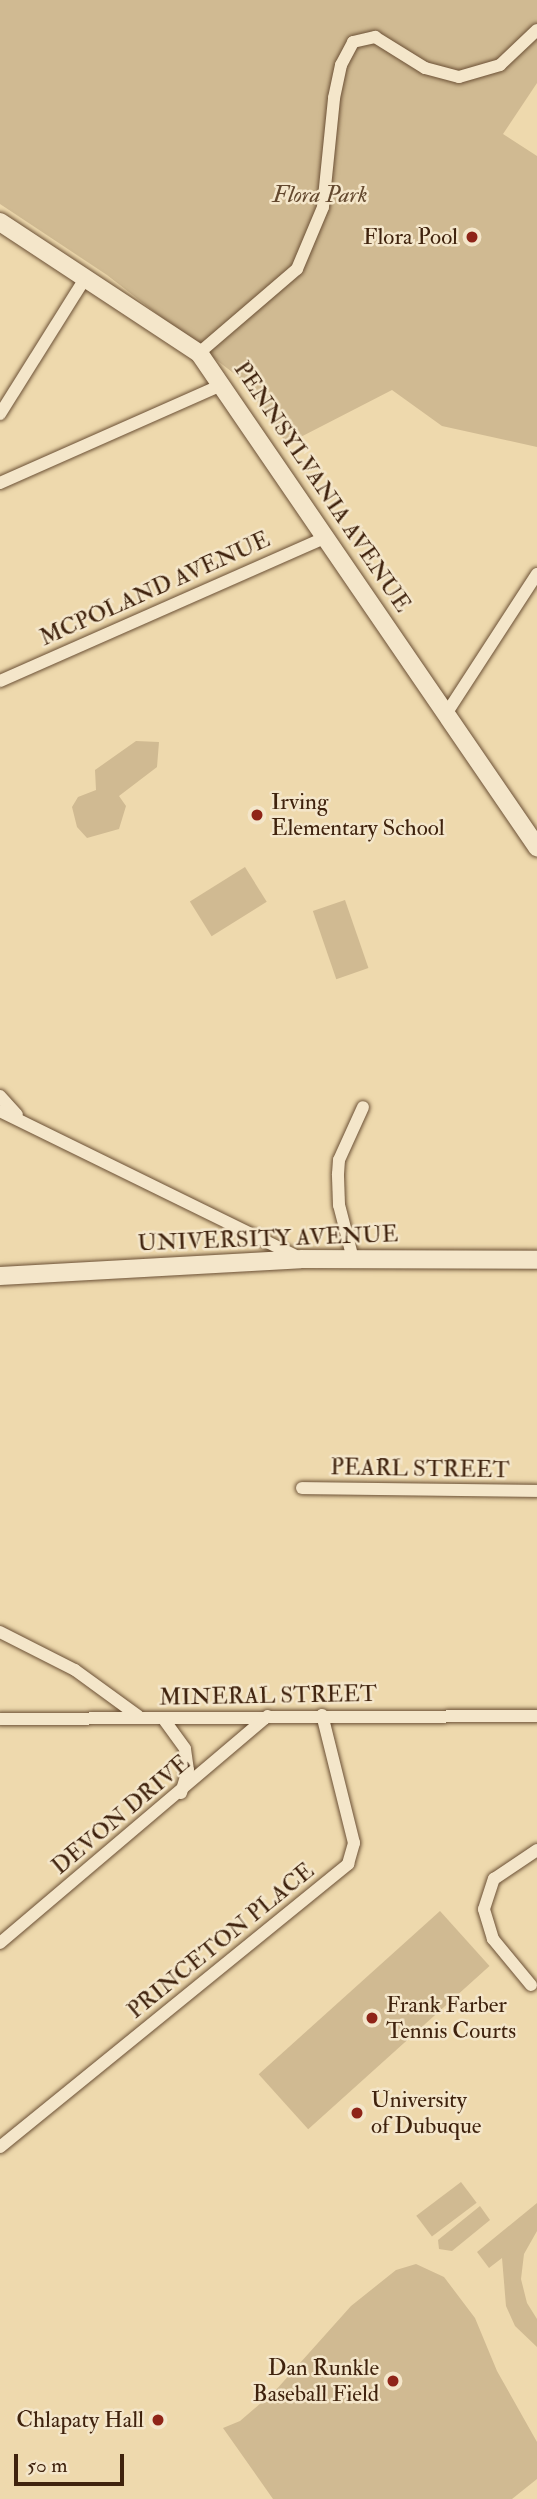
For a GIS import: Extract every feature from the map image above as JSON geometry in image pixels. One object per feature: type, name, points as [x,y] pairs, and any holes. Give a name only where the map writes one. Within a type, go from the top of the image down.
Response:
[{"type":"main road","name":"PENNSYLVANIA AVENUE","points":[[0,222],[199,353],[223,384],[537,847]]},
{"type":"main road","name":"UNIVERSITY AVENUE","points":[[0,1276],[301,1259],[537,1260]]},
{"type":"street","points":[[199,353],[297,269],[323,207],[334,98],[341,65],[353,42],[375,37],[425,68],[459,77],[500,65],[537,30]]},
{"type":"street","points":[[0,414],[86,277]]},
{"type":"street","points":[[0,483],[223,384]]},
{"type":"street","name":"MCPOLAND AVENUE","points":[[0,681],[327,537]]},
{"type":"street","points":[[446,714],[537,575]]},
{"type":"street","points":[[0,1096],[22,1121]]},
{"type":"street","points":[[353,1259],[339,1205],[338,1174],[339,1160],[363,1107]]},
{"type":"street","points":[[0,1111],[301,1259]]},
{"type":"street","name":"PEARL STREET","points":[[302,1488],[537,1491]]},
{"type":"street","points":[[0,1632],[75,1670],[138,1716]]},
{"type":"street","name":"MINERAL STREET","points":[[0,1719],[138,1716],[165,1721],[322,1715],[537,1716]]},
{"type":"street","name":"PRINCETON PLACE","points":[[0,2147],[348,1864],[354,1843],[322,1715]]},
{"type":"street","name":"DEVON DRIVE","points":[[0,1943],[181,1794],[268,1716]]},
{"type":"street","points":[[165,1721],[185,1749],[188,1770],[181,1794]]},
{"type":"street","points":[[531,1984],[493,1939],[484,1909],[494,1880],[537,1850]]},
{"type":"green space","name":"Flora Park","points":[[0,0],[537,0],[537,83],[503,134],[537,156],[537,447],[442,426],[392,390],[287,444],[241,379],[107,275],[0,204]]},
{"type":"green space","points":[[136,741],[159,742],[157,767],[119,796],[126,806],[119,829],[87,838],[77,827],[72,807],[78,797],[96,790],[95,770]]},
{"type":"green space","points":[[245,867],[267,902],[212,936],[190,901]]},
{"type":"green space","points":[[345,900],[368,968],[336,979],[313,911]]},
{"type":"green space","name":"Frank Farber Tennis Courts","points":[[440,1911],[490,1966],[308,2129],[259,2074]]},
{"type":"green space","points":[[461,2182],[477,2203],[432,2236],[416,2216]]},
{"type":"green space","points":[[537,2203],[537,2231],[524,2254],[521,2279],[527,2303],[537,2319],[537,2347],[515,2326],[506,2306],[502,2258],[489,2268],[477,2252]]},
{"type":"green space","points":[[480,2206],[490,2220],[452,2251],[439,2249],[438,2240]]},
{"type":"green space","name":"Dan Runkle Baseball Field","points":[[416,2264],[444,2277],[475,2318],[497,2371],[537,2442],[537,2479],[512,2499],[273,2499],[223,2428],[240,2421],[275,2391],[351,2306],[396,2270]]},
{"type":"place","name":"Flora Pool","points":[[472,237]]},
{"type":"place","name":"Irving Elementary School","points":[[257,815]]},
{"type":"place","name":"Frank Farber Tennis Courts","points":[[372,2018]]},
{"type":"place","name":"University of Dubuque","points":[[357,2113]]},
{"type":"place","name":"Dan Runkle Baseball Field","points":[[393,2381]]},
{"type":"place","name":"Chlapaty Hall","points":[[158,2420]]}]
